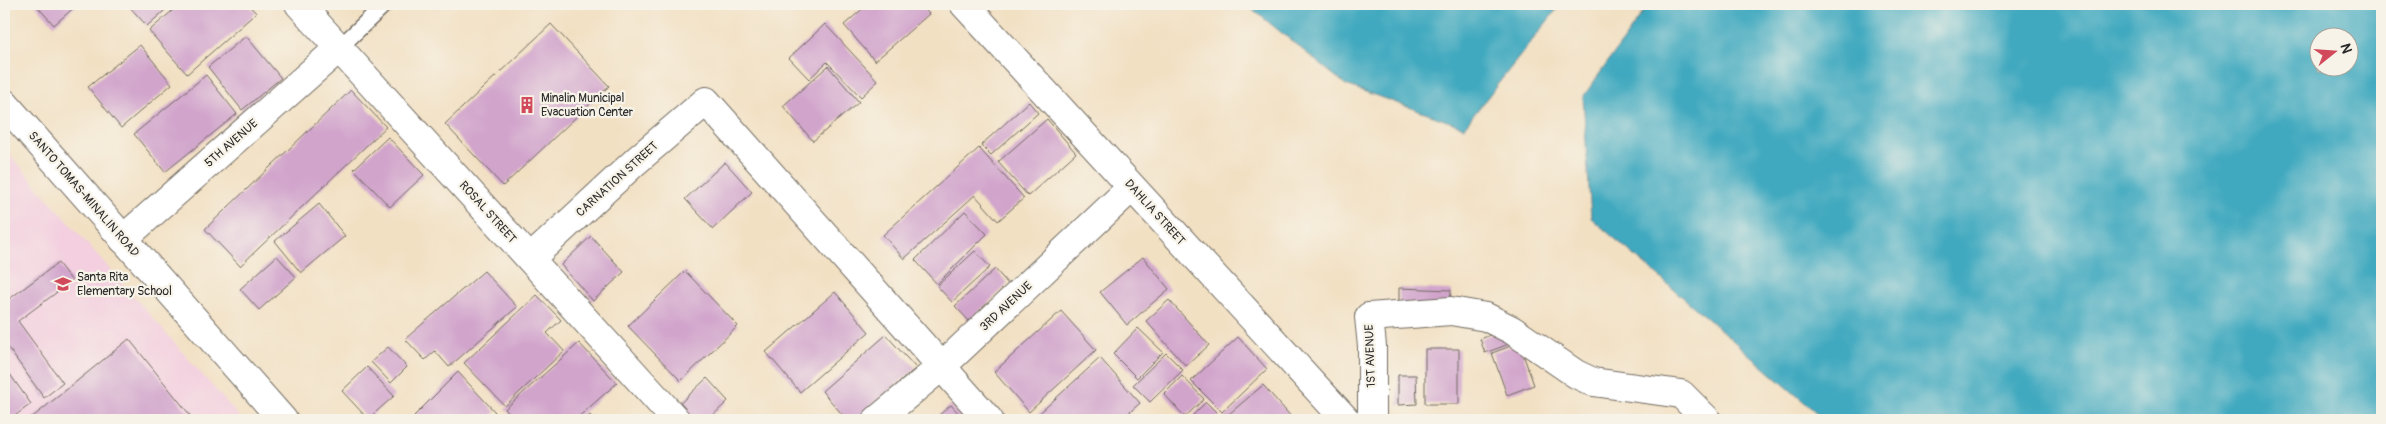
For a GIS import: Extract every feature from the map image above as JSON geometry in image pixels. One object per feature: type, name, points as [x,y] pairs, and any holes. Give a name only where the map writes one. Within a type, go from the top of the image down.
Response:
[{"type":"street","name":"ROSAL STREET","points":[[298,4],[676,420]]},
{"type":"street","name":"DAHLIA STREET","points":[[964,4],[1346,420]]},
{"type":"street","name":"5TH AVENUE","points":[[123,239],[339,48]]},
{"type":"street","name":"CARNATION STREET","points":[[530,259],[636,161],[706,101],[941,367]]},
{"type":"street","name":"SANTO TOMAS-MINALIN ROAD","points":[[4,104],[283,420]]},
{"type":"street","name":"3RD AVENUE","points":[[877,420],[941,367],[1132,187]]},
{"type":"street","name":"1ST AVENUE","points":[[1372,420],[1372,346],[1369,317],[1451,311],[1486,317],[1512,330],[1576,374],[1593,382],[1681,394],[1707,420]]},
{"type":"street","points":[[941,367],[989,420]]},
{"type":"lane","points":[[339,48],[385,4]]},
{"type":"shaded area","name":"Santa Rita Elementary School","points":[[4,148],[242,420],[4,420]]},
{"type":"water","points":[[1246,4],[1561,4],[1464,127],[1346,85]]},
{"type":"water","points":[[1649,4],[2382,4],[2382,420],[1825,420],[1591,218],[1583,97]]},
{"type":"building","points":[[35,4],[78,4],[54,25]]},
{"type":"building","points":[[127,4],[172,4],[147,26]]},
{"type":"building","points":[[180,4],[248,4],[256,13],[187,74],[149,31]]},
{"type":"building","points":[[868,4],[920,4],[929,14],[875,61],[844,25]]},
{"type":"building","name":"Minalin Municipal Evacuation Center","points":[[551,24],[609,86],[503,186],[445,124]]},
{"type":"building","points":[[825,24],[878,81],[861,97],[827,62],[809,79],[789,58]]},
{"type":"building","points":[[246,36],[281,78],[242,110],[208,67]]},
{"type":"building","points":[[140,45],[172,84],[121,128],[88,87]]},
{"type":"building","points":[[828,66],[859,102],[813,141],[783,106]]},
{"type":"building","points":[[206,75],[237,114],[165,172],[134,134]]},
{"type":"building","points":[[351,90],[386,127],[240,266],[205,229]]},
{"type":"building","points":[[1029,102],[1038,113],[991,155],[981,145]]},
{"type":"building","points":[[1047,119],[1076,153],[1028,196],[998,162]]},
{"type":"building","points":[[388,137],[424,175],[390,207],[354,169]]},
{"type":"building","points":[[979,148],[1024,198],[998,221],[975,195],[904,259],[883,235]]},
{"type":"building","points":[[725,162],[752,192],[713,229],[685,199]]},
{"type":"building","points":[[319,204],[345,236],[301,273],[275,241]]},
{"type":"building","points":[[965,211],[987,234],[937,284],[915,260]]},
{"type":"building","points":[[591,236],[624,272],[593,301],[561,265]]},
{"type":"building","points":[[975,251],[990,267],[952,302],[937,286]]},
{"type":"building","points":[[277,256],[296,277],[259,310],[240,289]]},
{"type":"building","points":[[1143,257],[1169,289],[1127,325],[1100,292]]},
{"type":"building","points":[[58,263],[72,281],[18,321],[63,383],[44,398],[4,342],[4,300],[5,302]]},
{"type":"building","points":[[995,269],[1008,284],[969,321],[955,306]]},
{"type":"building","points":[[484,271],[517,307],[449,367],[435,351],[425,360],[405,339]]},
{"type":"building","points":[[685,271],[738,326],[681,381],[628,326]]},
{"type":"building","points":[[1399,288],[1451,290],[1450,310],[1399,309]]},
{"type":"building","points":[[835,292],[869,332],[800,392],[766,352]]},
{"type":"building","points":[[537,295],[561,320],[547,333],[564,351],[505,406],[464,363]]},
{"type":"building","points":[[1169,300],[1209,345],[1186,366],[1146,321]]},
{"type":"building","points":[[1061,311],[1096,350],[1029,412],[994,372]]},
{"type":"building","points":[[1138,328],[1163,352],[1137,378],[1113,354]]},
{"type":"building","points":[[1504,330],[1509,344],[1485,353],[1480,339]]},
{"type":"building","points":[[886,335],[916,368],[856,420],[847,420],[822,391]]},
{"type":"building","points":[[1238,337],[1267,369],[1222,412],[1191,381]]},
{"type":"building","points":[[129,339],[194,420],[29,420]]},
{"type":"building","points":[[579,343],[617,383],[575,420],[515,420],[505,409]]},
{"type":"building","points":[[1519,343],[1534,385],[1507,395],[1492,353]]},
{"type":"building","points":[[388,347],[407,367],[391,383],[371,362]]},
{"type":"building","points":[[1425,349],[1459,349],[1459,404],[1425,404]]},
{"type":"building","points":[[1166,353],[1183,370],[1150,402],[1133,385]]},
{"type":"building","points":[[1100,358],[1140,403],[1121,420],[1032,420]]},
{"type":"building","points":[[4,366],[31,404],[9,420],[4,420]]},
{"type":"building","points":[[367,367],[394,396],[368,419],[342,391]]},
{"type":"building","points":[[458,372],[495,412],[487,420],[418,420],[414,416]]},
{"type":"building","points":[[1398,375],[1416,375],[1417,404],[1398,405]]},
{"type":"building","points":[[1182,376],[1204,399],[1185,417],[1164,394]]},
{"type":"building","points":[[707,378],[728,401],[708,420],[683,420],[673,410]]},
{"type":"building","points":[[1263,385],[1294,420],[1222,420]]},
{"type":"building","points":[[1206,402],[1220,416],[1216,420],[1198,420],[1193,415]]},
{"type":"building","points":[[951,405],[965,420],[933,420]]},
{"type":"building","points":[[502,414],[507,420],[495,420]]},
{"type":"building","points":[[590,415],[594,420],[584,420]]},
{"type":"place","name":"Minalin Municipal Evacuation Center","points":[[527,105]]},
{"type":"place","name":"Santa Rita Elementary School","points":[[63,284]]}]
